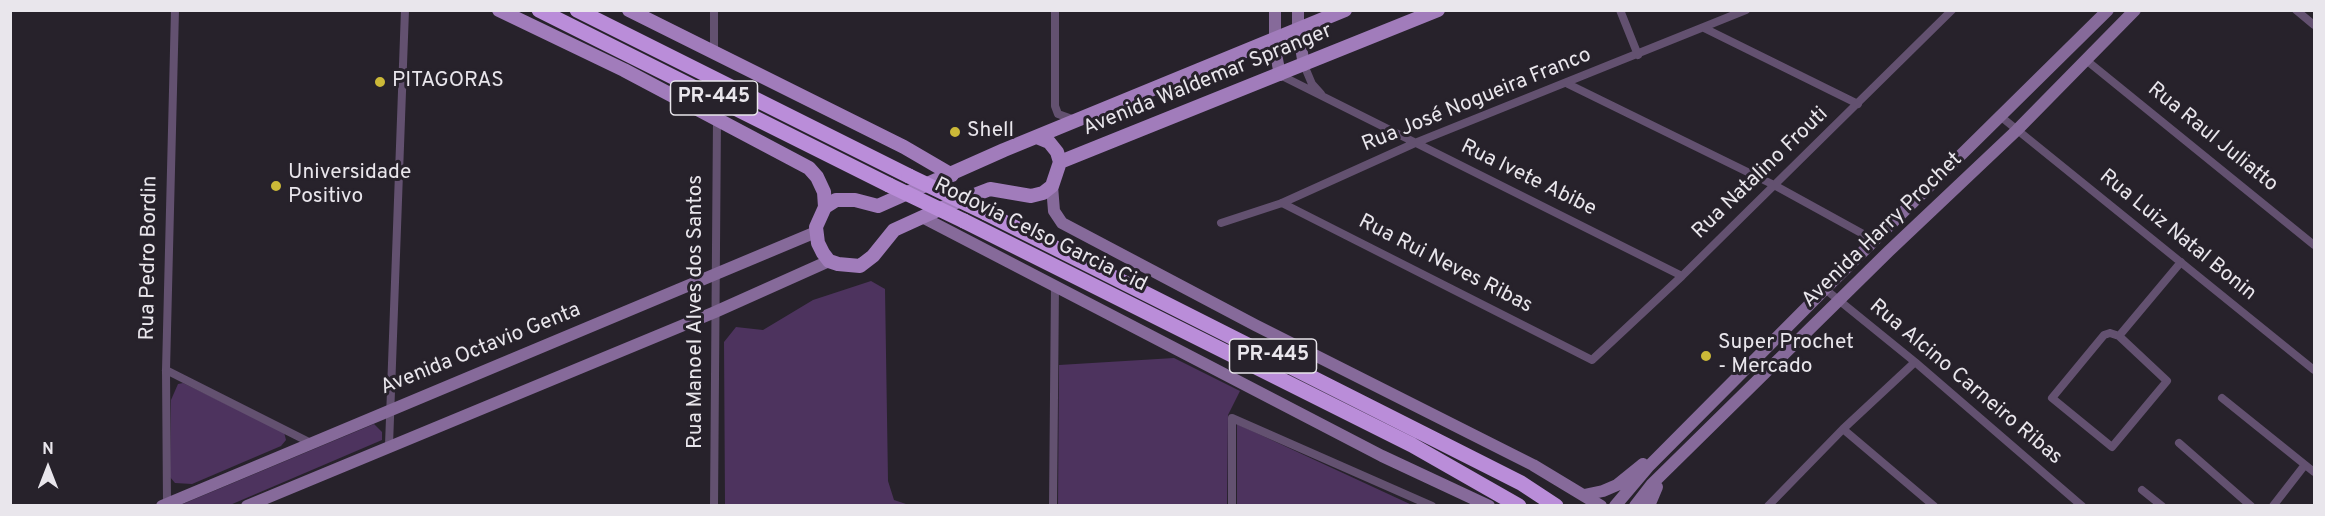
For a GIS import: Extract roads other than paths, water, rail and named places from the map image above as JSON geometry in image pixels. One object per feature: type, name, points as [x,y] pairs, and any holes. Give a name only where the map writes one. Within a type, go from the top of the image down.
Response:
[{"type":"highway","name":"Rodovia Celso Garcia Cid","points":[[539,10],[1412,445],[1519,506]]},
{"type":"highway","name":"Rodovia Celso Garcia Cid","points":[[577,10],[1511,478],[1556,506]]},
{"type":"main road","points":[[499,10],[624,70],[809,168],[817,177],[824,192],[825,207],[818,218],[816,232],[818,243],[829,261],[848,266],[860,266],[873,256],[894,230],[990,189],[1031,196],[1043,193],[1052,186],[1060,162],[1057,152],[1049,142],[1037,137]]},
{"type":"main road","points":[[629,10],[904,147],[952,175]]},
{"type":"main road","name":"Avenida Waldemar Spranger","points":[[825,207],[836,201],[855,200],[878,206],[1076,120],[1346,10]]},
{"type":"main road","name":"Avenida Waldemar Spranger","points":[[1060,162],[1438,10]]},
{"type":"street","name":"Rua Pedro Bordin","points":[[165,505],[175,10]]},
{"type":"street","points":[[389,445],[405,10]]},
{"type":"street","points":[[714,10],[714,52]]},
{"type":"street","points":[[1055,10],[1055,106],[1058,114],[1076,120]]},
{"type":"street","points":[[1275,10],[1276,63],[1280,75]]},
{"type":"street","points":[[1298,10],[1298,30],[1304,65]]},
{"type":"street","points":[[1620,10],[1638,55]]},
{"type":"street","name":"Rua José Nogueira Franco","points":[[1221,224],[1282,203],[1415,143],[1568,84],[1746,10]]},
{"type":"street","name":"Rua Natalino Frouti","points":[[1592,360],[1682,276],[1952,10]]},
{"type":"street","name":"Avenida Harry Prochet","points":[[1615,506],[1655,460],[2108,10]]},
{"type":"street","name":"Avenida Harry Prochet","points":[[1635,506],[1666,471],[2017,130],[2135,10]]},
{"type":"street","points":[[2296,10],[2314,25]]},
{"type":"street","points":[[1704,28],[1858,104]]},
{"type":"street","name":"Rua Raul Juliatto","points":[[2086,60],[2314,245]]},
{"type":"street","name":"Rua Ivete Abibe","points":[[1304,65],[1312,84],[1326,98]]},
{"type":"street","name":"Rua Ivete Abibe","points":[[1280,75],[1682,276]]},
{"type":"street","points":[[1568,84],[1774,185],[1874,240]]},
{"type":"street","name":"Rua Luiz Natal Bonin","points":[[2000,116],[2314,370]]},
{"type":"street","name":"Rua Manoel Alves dos Santos","points":[[714,506],[717,118]]},
{"type":"street","points":[[1052,186],[1054,211],[1062,223],[1255,325],[1533,465],[1601,506]]},
{"type":"street","name":"Rua Rui Neves Ribas","points":[[1282,203],[1592,360]]},
{"type":"street","points":[[922,217],[1382,456],[1486,504]]},
{"type":"street","name":"Avenida Octavio Genta","points":[[165,505],[389,409],[716,276],[816,232]]},
{"type":"street","points":[[247,506],[389,445],[715,312],[829,261]]},
{"type":"street","points":[[2119,336],[2181,262]]},
{"type":"street","points":[[1053,506],[1055,286]]},
{"type":"street","name":"Rua Alcino Carneiro Ribas","points":[[1825,289],[1838,302],[1915,362],[2082,506]]},
{"type":"street","points":[[2104,335],[2119,336],[2167,381],[2112,447],[2052,398],[2104,335]]},
{"type":"street","points":[[1770,505],[1843,429],[1915,362]]},
{"type":"street","points":[[166,370],[311,443]]},
{"type":"street","points":[[2222,398],[2314,472]]},
{"type":"street","points":[[1232,506],[1232,418],[1432,506]]},
{"type":"street","points":[[1843,429],[1934,506]]},
{"type":"street","points":[[2179,443],[2251,506]]},
{"type":"street","points":[[1584,495],[1604,491],[1617,485],[1646,462],[1655,460],[1666,471],[1649,506]]},
{"type":"street","points":[[2272,506],[2304,466]]},
{"type":"street","points":[[2142,490],[2162,506]]},
{"type":"place","name":"PITAGORAS","points":[[380,82]]},
{"type":"place","name":"Shell","points":[[955,132]]},
{"type":"place","name":"Universidade Positivo","points":[[276,186]]},
{"type":"place","name":"Super Prochet - Mercado","points":[[1706,356]]}]
